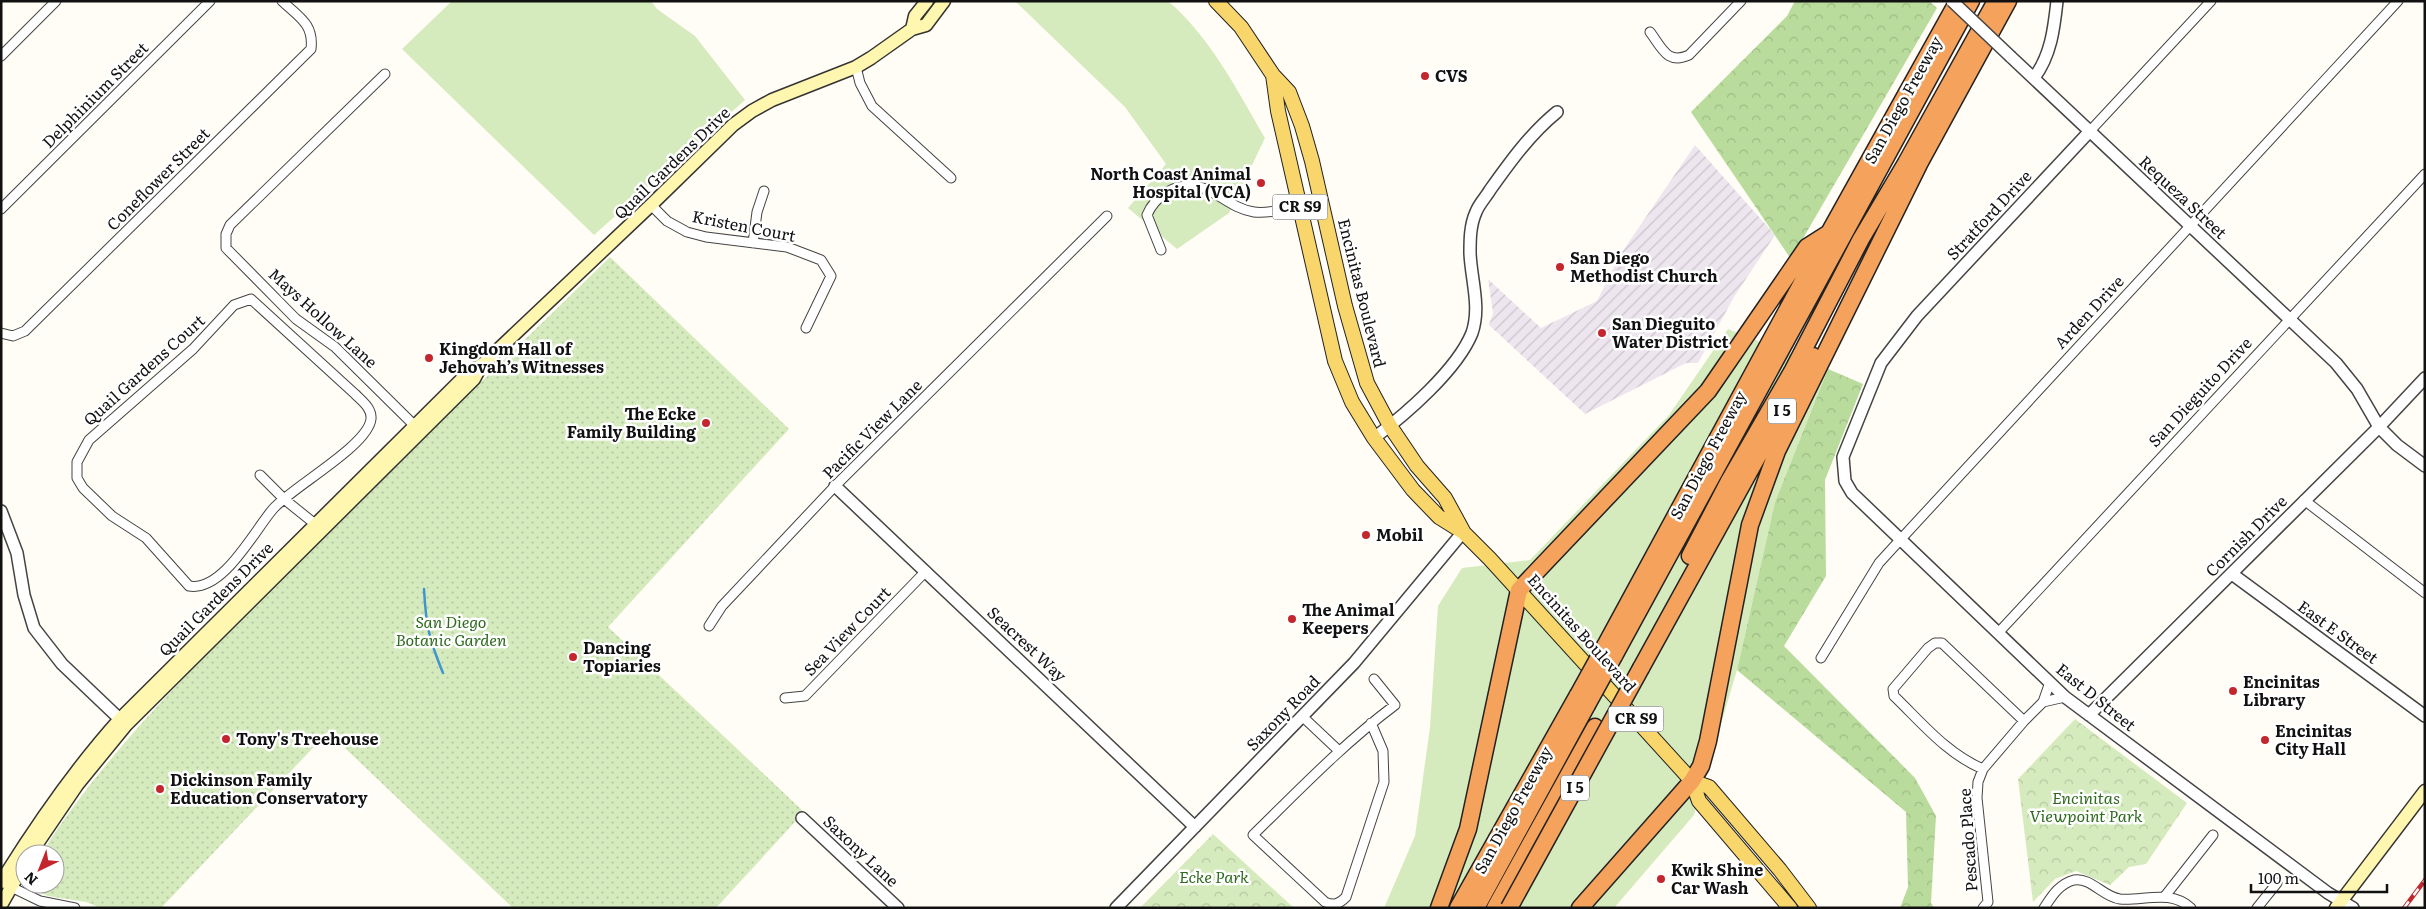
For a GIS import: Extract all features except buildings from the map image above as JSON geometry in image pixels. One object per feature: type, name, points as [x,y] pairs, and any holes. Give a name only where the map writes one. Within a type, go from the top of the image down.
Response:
[{"type":"highway","name":"San Diego Freeway","points":[[1458,908],[1582,700],[1829,233],[1958,1]]},
{"type":"highway","points":[[1609,651],[1972,1]]},
{"type":"highway","points":[[1495,908],[1595,727],[1636,665],[1729,481],[1793,370],[1857,247],[1996,1]]},
{"type":"highway","name":"I 5","points":[[1509,908],[1636,665],[2008,1]]},
{"type":"highway","points":[[1580,908],[1692,781],[1701,766],[1708,741],[1750,525],[1774,460],[1924,154]]},
{"type":"highway","points":[[1439,908],[1468,829],[1519,590],[1708,391],[1807,248],[1829,233]]},
{"type":"highway","points":[[1476,908],[1582,700]]},
{"type":"main road","name":"Quail Gardens Drive","points":[[912,29],[915,16],[927,1]]},
{"type":"main road","name":"Quail Gardens Drive","points":[[1,905],[5,884],[56,797],[86,756],[123,722],[418,429],[468,372],[483,364],[651,206],[721,135],[752,111],[772,100],[856,66],[894,44],[912,29],[926,25],[944,1]]},
{"type":"main road","name":"Encinitas Boulevard","points":[[1216,1],[1241,27],[1273,75],[1289,92],[1302,126],[1355,347],[1367,383],[1390,426],[1417,466],[1445,498],[1463,532]]},
{"type":"main road","name":"Encinitas Boulevard","points":[[1273,75],[1278,111],[1335,361],[1352,402],[1374,438],[1413,490],[1439,517],[1463,532],[1519,590],[1692,781],[1699,801],[1790,908]]},
{"type":"main road","name":"Quail Gardens Drive","points":[[37,844],[123,722]]},
{"type":"main road","name":"Encinitas Boulevard","points":[[1692,781],[1709,787],[1810,908]]},
{"type":"main road","points":[[2344,905],[2425,791]]},
{"type":"main road","name":"Quail Gardens Drive","points":[[5,884],[15,874]]},
{"type":"street","points":[[1,56],[56,1]]},
{"type":"street","name":"Delphinium Street","points":[[1,209],[210,1]]},
{"type":"street","name":"Coneflower Street","points":[[1,333],[13,336],[25,331],[311,49],[312,34],[307,26],[282,1]]},
{"type":"street","name":"Requeza Street","points":[[1952,1],[2336,363],[2357,389],[2379,428],[2397,445],[2425,466]]},
{"type":"street","points":[[2034,78],[2041,68],[2052,39],[2057,1]]},
{"type":"street","name":"Stratford Drive","points":[[1845,481],[1842,457],[1881,363],[1917,316],[2211,1]]},
{"type":"street","name":"Arden Drive","points":[[1821,658],[1879,563],[1900,539],[2398,1]]},
{"type":"street","points":[[1650,32],[1668,57],[1679,60],[1689,55],[1735,3]]},
{"type":"street","points":[[856,66],[860,83],[872,106],[951,178]]},
{"type":"street","name":"Mays Hollow Lane","points":[[386,74],[230,225],[226,234],[226,248],[296,319],[335,347],[418,429]]},
{"type":"street","points":[[1374,438],[1390,426],[1448,371],[1465,347],[1473,331],[1476,296],[1470,255],[1471,230],[1476,212],[1519,150],[1557,112]]},
{"type":"street","name":"San Dieguito Drive","points":[[1999,632],[2288,319],[2425,174]]},
{"type":"street","points":[[1161,250],[1148,215],[1157,200],[1176,188],[1189,185],[1200,186],[1254,212],[1300,207]]},
{"type":"street","points":[[753,243],[757,212],[764,191]]},
{"type":"street","name":"Kristen Court","points":[[651,206],[667,221],[688,232],[787,247],[821,260],[831,276],[806,328]]},
{"type":"street","name":"Pacific View Lane","points":[[708,626],[722,606],[835,486],[1107,216]]},
{"type":"street","name":"Quail Gardens Court","points":[[251,299],[355,394],[369,409],[371,419],[366,432],[339,458],[284,499],[273,509],[253,539],[229,565],[206,585],[189,586],[146,538],[112,516],[83,488],[78,478],[77,462],[89,440],[193,349],[234,305],[251,299]]},
{"type":"street","name":"Cornish Drive","points":[[2089,715],[2304,500],[2379,428],[2425,378]]},
{"type":"street","points":[[260,475],[284,499],[319,527]]},
{"type":"street","name":"East D Street","points":[[1845,481],[1852,493],[2066,697],[2344,905]]},
{"type":"street","name":"Seacrest Way","points":[[835,486],[1196,827]]},
{"type":"street","points":[[2304,500],[2425,593]]},
{"type":"street","points":[[1,511],[17,553],[24,595],[34,628],[62,664],[123,722]]},
{"type":"street","name":"Saxony Road","points":[[1116,908],[1354,663],[1463,532]]},
{"type":"street","name":"Sea View Court","points":[[785,698],[805,696],[926,571]]},
{"type":"street","name":"East E Street","points":[[2232,574],[2425,716]]},
{"type":"street","points":[[1983,769],[1964,761],[1952,752],[1894,696],[1893,689],[1928,648],[1934,643],[1942,642],[2024,721]]},
{"type":"street","points":[[1371,723],[1383,751],[1384,782],[1346,897],[1341,902],[1331,904],[1325,902],[1253,835],[1338,750],[1371,723],[1394,705],[1374,679]]},
{"type":"street","name":"Pescado Place","points":[[1983,908],[1988,902],[1977,798],[1978,782],[1983,769],[2043,702],[2050,682]]},
{"type":"street","points":[[2043,702],[2066,697]]},
{"type":"street","points":[[1303,717],[1338,750]]},
{"type":"street","name":"Saxony Lane","points":[[802,818],[898,908]]},
{"type":"street","points":[[2151,908],[2213,835]]},
{"type":"street","points":[[2044,908],[2058,887],[2076,880],[2088,882],[2105,894],[2119,899],[2161,897],[2176,899],[2191,908]]},
{"type":"street","points":[[2257,908],[2277,883]]},
{"type":"street","points":[[5,884],[40,901],[75,908]]},
{"type":"shaded area","points":[[1695,145],[1775,235],[1734,297],[1698,363],[1686,363],[1585,414],[1489,325],[1493,313],[1488,279],[1541,328],[1597,301],[1620,255]]},
{"type":"green space","points":[[452,1],[651,1],[657,9],[695,36],[745,100],[594,235],[402,49]]},
{"type":"green space","points":[[1015,1],[1168,1],[1197,31],[1210,48],[1265,138],[1229,213],[1177,249],[1128,208],[1166,164],[1125,107]]},
{"type":"green space","points":[[1795,1],[1929,1],[1937,8],[1791,259],[1691,112],[1787,16]]},
{"type":"green space","name":"San Diego Botanic Garden","points":[[610,257],[789,429],[608,627],[804,812],[716,908],[513,908],[328,732],[161,908],[101,908],[86,902],[43,894],[65,894],[65,844],[48,844],[93,781],[121,747],[212,649],[442,420]]},
{"type":"green space","points":[[1728,329],[1828,369],[1775,502],[1737,670],[1694,815],[1614,908],[1384,908],[1415,836],[1430,727],[1438,606],[1462,568],[1530,560],[1669,415]]},
{"type":"green space","points":[[1828,369],[1863,384],[1825,480],[1826,576],[1784,646],[1915,778],[1936,816],[1931,903],[1934,908],[1900,908],[1908,887],[1906,812],[1737,670],[1775,502]]},
{"type":"green space","name":"Encinitas Viewpoint Park","points":[[2075,719],[2187,803],[2146,864],[2129,867],[2110,885],[2076,871],[2055,879],[2033,902],[2018,779]]},
{"type":"green space","name":"Ecke Park","points":[[1213,834],[1294,908],[1140,908]]},
{"type":"waterway","points":[[424,589],[429,632],[443,673]]},
{"type":"railway","points":[[2404,908],[2425,880]]},
{"type":"place","name":"CVS","points":[[1425,76]]},
{"type":"place","name":"North Coast Animal Hospital (VCA)","points":[[1261,183]]},
{"type":"place","name":"San Diego Methodist Church","points":[[1560,267]]},
{"type":"place","name":"San Dieguito Water District","points":[[1602,333]]},
{"type":"place","name":"Kingdom Hall of Jehovah’s Witnesses","points":[[429,358]]},
{"type":"place","name":"The Ecke Family Building","points":[[706,423]]},
{"type":"place","name":"Mobil","points":[[1366,535]]},
{"type":"place","name":"The Animal Keepers","points":[[1292,619]]},
{"type":"place","name":"Dancing Topiaries","points":[[573,657]]},
{"type":"place","name":"Encinitas Library","points":[[2233,691]]},
{"type":"place","name":"Tony's Treehouse","points":[[226,739]]},
{"type":"place","name":"Encinitas City Hall","points":[[2265,740]]},
{"type":"place","name":"Dickinson Family Education Conservatory","points":[[160,789]]},
{"type":"place","name":"Kwik Shine Car Wash","points":[[1661,879]]}]
